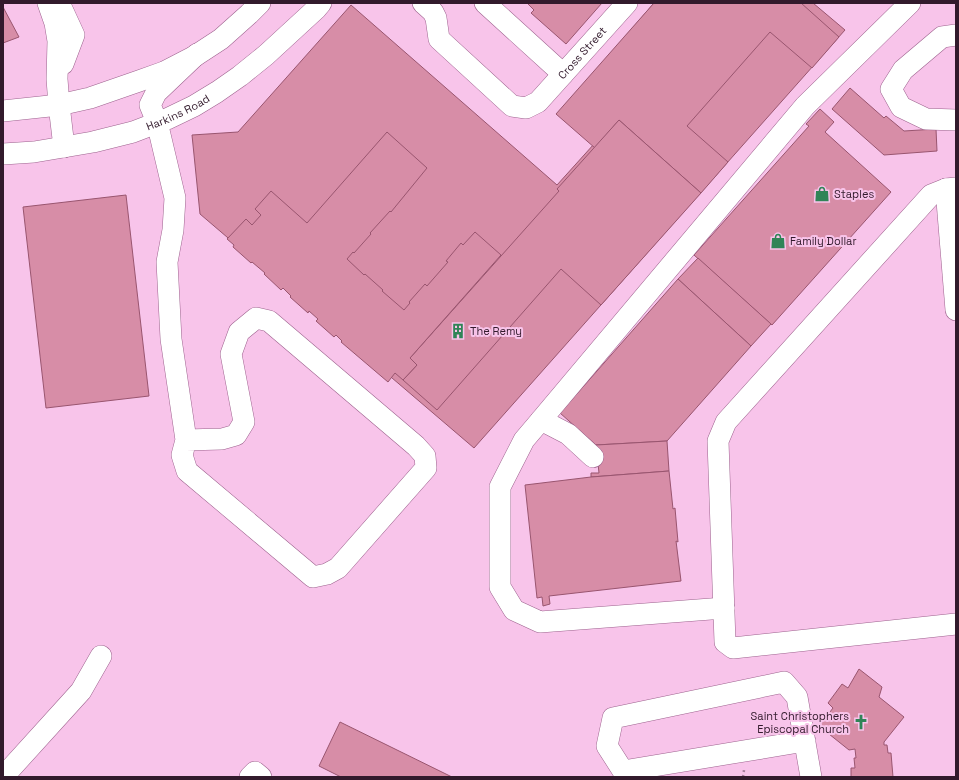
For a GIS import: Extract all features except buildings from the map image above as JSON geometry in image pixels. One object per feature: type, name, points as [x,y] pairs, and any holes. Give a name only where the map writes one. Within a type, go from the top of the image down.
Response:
[{"type":"street","points":[[3,111],[59,104],[90,98],[164,72],[221,39],[260,3]]},
{"type":"street","name":"Harkins Road","points":[[3,154],[34,152],[93,142],[133,132],[167,119],[194,106],[240,76],[266,55],[321,3]]},
{"type":"street","points":[[485,3],[563,74]]},
{"type":"street","name":"Cross Street","points":[[432,6],[436,18],[439,39],[512,106],[526,108],[538,102],[627,3]]},
{"type":"street","points":[[724,608],[540,622],[514,610],[500,587],[500,487],[524,440],[805,106],[910,3]]},
{"type":"street","points":[[49,4],[62,9],[74,36],[57,79],[64,147]]},
{"type":"street","points":[[956,35],[942,37],[903,70],[891,89],[901,107],[926,119],[956,120]]},
{"type":"street","points":[[186,440],[222,439],[236,435],[244,422],[231,354],[239,332],[256,318],[269,321],[416,446],[425,456],[426,468],[338,568],[327,574],[313,577],[187,471],[182,455],[186,440],[171,339],[167,262],[173,230],[175,198],[157,122],[150,105],[156,94],[197,54]]},
{"type":"street","points":[[956,310],[951,188],[931,195],[726,422],[718,441],[725,642],[733,648],[956,624]]},
{"type":"street","points":[[541,420],[568,434],[593,457]]},
{"type":"street","points":[[4,777],[81,691],[101,656]]},
{"type":"street","points":[[805,741],[623,771],[607,746],[613,718],[784,682],[797,696],[805,741],[811,777]]},
{"type":"street","points":[[250,777],[255,772],[261,777]]},
{"type":"place","name":"Staples","points":[[822,194]]},
{"type":"place","name":"Family Dollar","points":[[778,241]]},
{"type":"place","name":"The Remy","points":[[458,331]]},
{"type":"place","name":"Saint Christophers Episcopal Church","points":[[861,722]]}]
